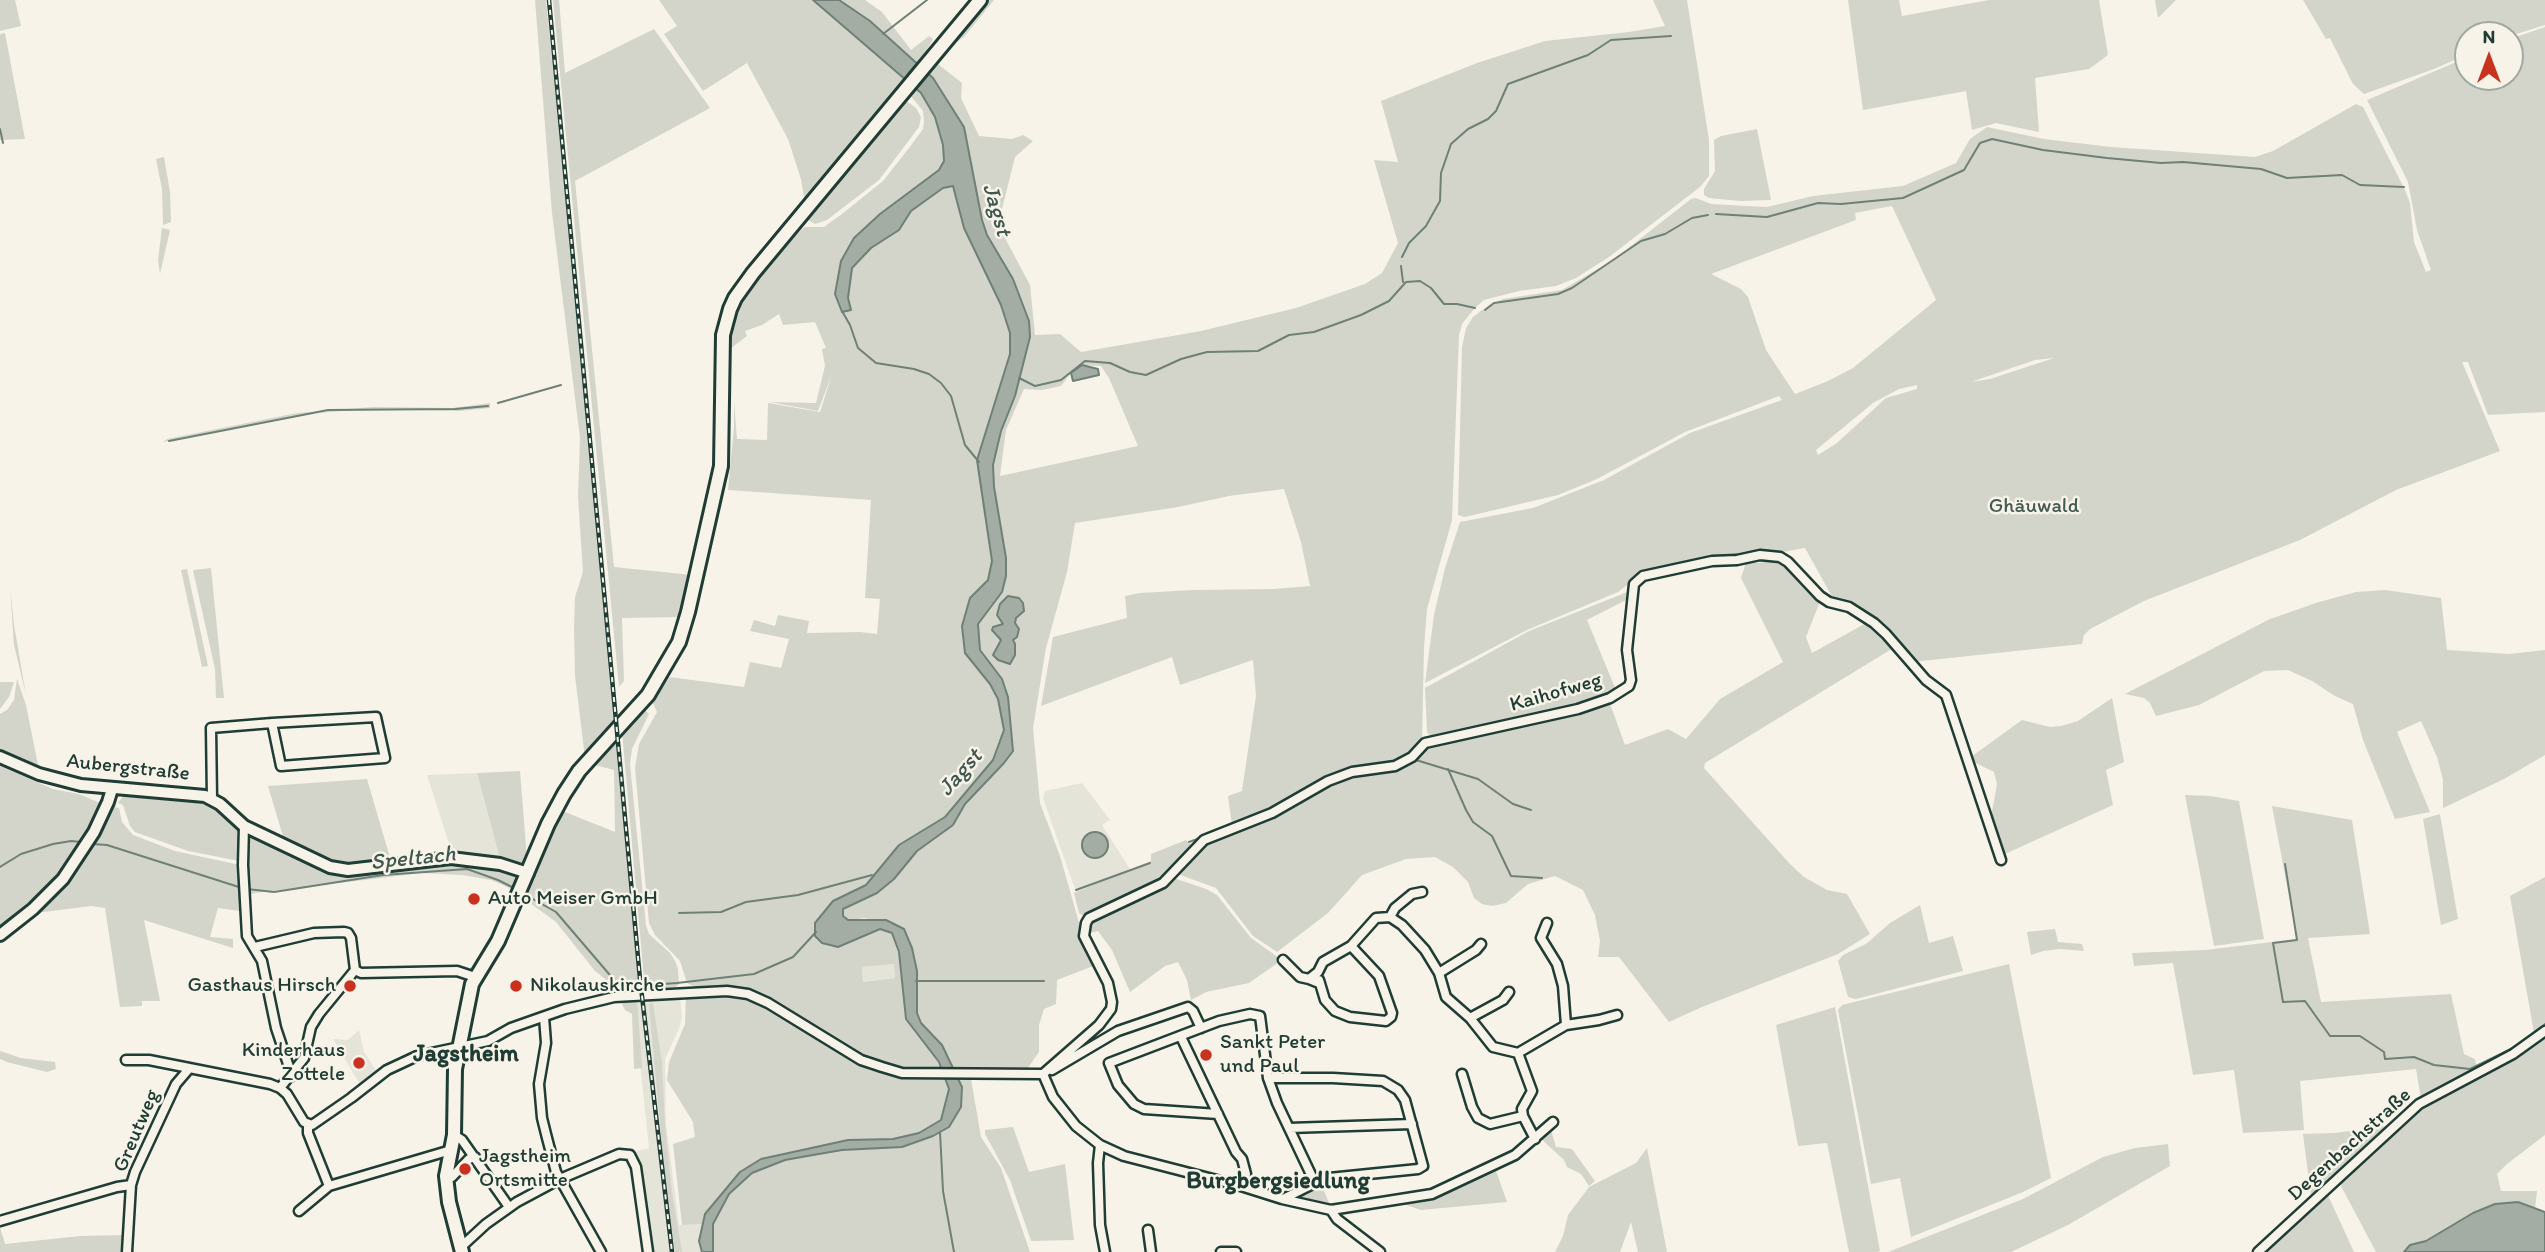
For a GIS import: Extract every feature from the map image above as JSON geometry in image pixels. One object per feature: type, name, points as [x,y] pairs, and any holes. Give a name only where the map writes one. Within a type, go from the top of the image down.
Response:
[{"type":"main road","points":[[462,1250],[449,1202],[446,1177],[454,1135],[455,1069],[475,977],[498,941],[548,824],[564,794],[579,771],[648,695],[679,642],[721,466],[723,335],[727,317],[741,289],[980,0]]},
{"type":"street","name":"Kaihofweg","points":[[1043,1074],[1099,1025],[1111,1009],[1108,983],[1084,936],[1089,918],[1163,883],[1204,840],[1272,813],[1328,781],[1352,772],[1395,765],[1412,757],[1425,743],[1578,709],[1610,698],[1629,686],[1631,680],[1627,650],[1634,584],[1643,576],[1712,561],[1737,560],[1760,555],[1780,557],[1820,596],[1829,602],[1849,607],[1874,623],[1926,680],[1946,695],[2001,860]]},
{"type":"street","points":[[212,799],[211,728],[272,723],[376,717],[385,758],[281,766],[272,723]]},
{"type":"street","name":"Aubergstraße","points":[[0,757],[58,780],[112,789],[193,794],[212,799],[244,826],[330,867],[348,870],[451,858],[500,864],[528,873]]},
{"type":"street","points":[[0,934],[48,895],[80,855],[94,832],[112,789]]},
{"type":"street","points":[[244,826],[243,880],[247,936],[262,961],[276,1028],[292,1076]]},
{"type":"street","points":[[1390,917],[1395,908],[1412,894],[1422,892]]},
{"type":"street","points":[[1309,979],[1318,972],[1323,962],[1351,946],[1376,918],[1390,917],[1402,925],[1426,950],[1439,973],[1446,997],[1470,1018],[1493,1047],[1518,1053],[1566,1024],[1599,1020],[1616,1014]]},
{"type":"street","points":[[1547,922],[1541,938],[1557,964],[1563,986],[1566,1024]]},
{"type":"street","points":[[256,947],[314,933],[348,933],[355,970]]},
{"type":"street","points":[[1439,973],[1481,944]]},
{"type":"street","points":[[1318,972],[1325,1000],[1335,1011],[1350,1017],[1386,1021],[1392,1013],[1379,976],[1351,946]]},
{"type":"street","points":[[1283,960],[1300,977],[1320,984]]},
{"type":"street","points":[[355,970],[361,973],[457,971],[475,977]]},
{"type":"street","points":[[280,1088],[304,1058],[315,1020],[355,970]]},
{"type":"street","points":[[308,1125],[312,1125],[351,1098],[387,1070],[417,1056],[488,1041],[511,1028],[577,1005],[614,997],[727,991],[748,994],[768,1003],[861,1060],[902,1073],[1043,1074],[1118,1031],[1188,1007],[1201,1028]]},
{"type":"street","points":[[1470,1018],[1503,1000],[1509,992]]},
{"type":"street","points":[[1218,1114],[1144,1109],[1134,1104],[1118,1085],[1109,1063],[1219,1021],[1250,1014],[1260,1016],[1269,1078],[1315,1183]]},
{"type":"street","points":[[544,1017],[546,1043],[539,1084],[542,1118],[560,1179],[601,1252]]},
{"type":"street","name":"Degenbachstraße","points":[[2258,1252],[2419,1104],[2513,1054],[2545,1031]]},
{"type":"street","points":[[1181,1037],[1236,1152],[1242,1158],[1247,1174],[1244,1187]]},
{"type":"street","points":[[1518,1053],[1532,1091],[1522,1108],[1522,1116],[1535,1139]]},
{"type":"street","points":[[126,1060],[149,1060],[280,1088],[308,1125],[308,1133],[329,1186]]},
{"type":"street","name":"Greutweg","points":[[127,1252],[131,1185],[135,1172],[176,1084],[188,1070]]},
{"type":"street","points":[[1043,1074],[1054,1097],[1076,1126],[1100,1145],[1124,1156],[1331,1210],[1432,1194],[1516,1155],[1553,1122]]},
{"type":"street","points":[[1462,1074],[1478,1118],[1490,1124],[1522,1116]]},
{"type":"street","points":[[1269,1078],[1383,1081],[1398,1090],[1405,1100],[1423,1161],[1423,1166],[1418,1169],[1329,1178],[1282,1199]]},
{"type":"street","points":[[1289,1128],[1412,1124]]},
{"type":"street","points":[[454,1135],[462,1140],[475,1157],[509,1207]]},
{"type":"street","points":[[1100,1145],[1100,1225],[1105,1252]]},
{"type":"street","points":[[299,1212],[329,1186],[451,1150]]},
{"type":"street","points":[[462,1250],[486,1224],[509,1207],[560,1179],[619,1154],[630,1155],[636,1167],[648,1252]]},
{"type":"street","points":[[446,1177],[452,1177],[475,1157]]},
{"type":"street","points":[[0,1221],[131,1185]]},
{"type":"street","points":[[1331,1210],[1337,1219],[1380,1252]]},
{"type":"street","points":[[1148,1230],[1151,1252]]},
{"type":"street","points":[[1221,1252],[1236,1252]]},
{"type":"shaded area","points":[[813,0],[839,0],[870,21],[933,78],[964,127],[987,235],[1013,279],[1029,321],[1030,337],[993,465],[1006,576],[1002,592],[978,624],[980,650],[1002,679],[1008,697],[1013,751],[965,804],[953,825],[917,851],[894,879],[877,893],[843,909],[843,916],[848,920],[886,920],[904,929],[917,971],[917,1013],[921,1023],[942,1045],[962,1087],[961,1107],[949,1127],[902,1147],[842,1150],[813,1155],[785,1160],[752,1173],[729,1194],[713,1224],[713,1252],[702,1252],[699,1241],[705,1214],[740,1172],[761,1159],[848,1140],[893,1139],[919,1133],[941,1120],[949,1089],[939,1062],[906,1019],[899,952],[892,933],[880,929],[838,947],[822,943],[815,936],[815,923],[833,901],[866,885],[899,845],[945,817],[993,760],[1004,730],[998,699],[990,684],[965,653],[962,626],[970,598],[988,580],[992,561],[977,460],[1010,354],[1010,333],[1001,305],[964,228],[953,186],[943,188],[911,211],[899,230],[871,248],[852,268],[848,298],[851,310],[842,312],[835,294],[841,261],[854,238],[880,214],[939,170],[944,161],[943,145],[935,117],[921,93]]},
{"type":"shaded area","points":[[1082,365],[1098,369],[1099,375],[1073,381],[1071,373]]},
{"type":"shaded area","points":[[1008,596],[1019,598],[1024,611],[1016,618],[1015,623],[1019,629],[1013,640],[1015,655],[1010,664],[993,655],[1001,640],[992,630],[993,627],[1003,624],[997,615],[1000,604]]},
{"type":"shaded area","points":[[477,773],[500,859],[452,853],[427,775]]},
{"type":"shaded area","points":[[1082,783],[1110,820],[1102,825],[1130,869],[1076,892],[1043,798],[1045,791]]},
{"type":"shaded area","points":[[1095,832],[1104,836],[1108,845],[1104,854],[1095,858],[1086,854],[1082,845],[1086,836]]},
{"type":"shaded area","points":[[894,964],[895,978],[863,982],[862,967]]},
{"type":"shaded area","points":[[680,995],[682,1018],[665,1059],[666,1124],[679,1225],[703,1224],[699,1241],[702,1252],[648,1252],[641,1218],[635,1152],[649,1148],[633,998]]},
{"type":"shaded area","name":"Kinderhaus Zottele","points":[[359,1030],[364,1052],[377,1072],[361,1086],[333,1039],[348,1040]]},
{"type":"shaded area","points":[[2518,1202],[2545,1212],[2545,1252],[2404,1252],[2410,1245],[2426,1241],[2473,1213],[2495,1204]]},
{"type":"green space","points":[[0,0],[15,0],[21,26],[0,31]]},
{"type":"green space","points":[[535,0],[546,0],[590,439],[615,726],[585,758],[575,676],[574,627],[575,597],[583,572],[578,497],[580,438],[552,213]]},
{"type":"green space","points":[[553,0],[559,0],[565,73],[654,29],[710,108],[575,181],[614,567],[692,575],[681,617],[622,618],[624,681],[619,687]]},
{"type":"green space","points":[[659,0],[813,0],[906,79],[899,87],[895,87],[898,90],[805,204],[801,179],[788,139],[747,63],[703,91],[664,34],[677,26]]},
{"type":"green space","points":[[839,0],[865,0],[882,12],[911,50],[929,36],[933,39],[918,65],[870,21]]},
{"type":"green space","points":[[987,0],[994,0],[964,37],[949,47]]},
{"type":"green space","points":[[1653,0],[1687,0],[1709,140],[1709,176],[1700,187],[1609,257],[1576,278],[1556,286],[1519,291],[1484,300],[1462,324],[1459,335],[1452,520],[1427,609],[1422,742],[1407,757],[1390,765],[1356,769],[1279,807],[1232,825],[1228,796],[1242,791],[1256,696],[1253,660],[1180,685],[1172,657],[1041,706],[1053,637],[1127,618],[1125,596],[1194,590],[1310,586],[1301,542],[1284,489],[1075,523],[1067,572],[1046,648],[1033,728],[1040,803],[1060,856],[1082,933],[1096,965],[1057,980],[1056,1004],[1044,1009],[1039,1025],[1039,1052],[1025,1072],[955,1071],[942,1045],[921,1023],[917,1013],[904,929],[865,918],[848,920],[843,916],[843,909],[894,879],[917,851],[953,825],[965,804],[1013,751],[990,664],[978,641],[978,624],[1002,592],[1006,576],[1006,558],[993,466],[1030,337],[1029,321],[1013,279],[987,235],[964,127],[926,71],[934,61],[962,83],[961,98],[979,136],[1012,139],[1023,135],[1033,141],[1015,157],[998,225],[1030,285],[1035,335],[1060,334],[1081,352],[1201,331],[1296,308],[1365,284],[1382,273],[1398,243],[1374,160],[1398,162],[1381,101],[1477,63],[1545,41],[1665,26]],"holes":[[[1082,365],[1101,366],[1109,378],[1138,446],[1000,476],[1006,430],[1024,389],[1042,390],[1061,386],[1074,369]],[[1008,596],[1019,598],[1024,611],[1016,618],[1010,663],[993,656],[1001,640],[992,630],[1003,624],[998,615],[1000,604]]]},
{"type":"green space","points":[[1848,0],[1899,0],[1902,16],[1989,0],[2099,0],[2108,55],[2089,69],[2035,78],[2039,132],[1996,123],[1972,130],[1966,91],[1863,110]]},
{"type":"green space","points":[[2155,0],[2176,0],[2158,18]]},
{"type":"green space","points":[[2303,0],[2545,0],[2545,25],[2524,32],[2524,21],[2454,21],[2454,60],[2364,94],[2353,84],[2330,38],[2326,39]]},
{"type":"green space","name":"Ghäuwald","points":[[2545,27],[2545,412],[2488,415],[2468,362],[2462,362],[2500,451],[2396,490],[2300,540],[2144,601],[2090,629],[2084,635],[2082,644],[1912,662],[1879,624],[1862,610],[1835,602],[1805,548],[1636,578],[1618,592],[1527,630],[1425,683],[1434,615],[1460,522],[1533,508],[1604,480],[1690,433],[1782,400],[1779,396],[1685,432],[1597,479],[1558,495],[1465,517],[1458,515],[1462,347],[1466,328],[1473,317],[1489,305],[1503,299],[1562,290],[1613,260],[1691,199],[1696,198],[1711,204],[1767,207],[1813,196],[1903,186],[1956,163],[1970,139],[1987,127],[2044,139],[2111,147],[2255,157],[2273,151],[2356,104],[2363,107],[2405,190],[2410,203],[2414,242],[2426,272],[2431,270],[2417,230],[2408,182],[2367,100],[2454,63],[2454,91],[2524,91],[2524,34]],"holes":[[[1892,206],[1936,300],[1853,368],[1795,394],[1766,350],[1748,297],[1741,289],[1711,274],[1856,220],[1855,213]],[[2054,358],[1990,379],[1971,382],[2035,360]],[[1917,385],[1917,389],[1886,398],[1837,443],[1818,455],[1816,450],[1873,403],[1899,389]]]},
{"type":"green space","points":[[5,33],[25,139],[0,140],[0,34]]},
{"type":"green space","points":[[915,87],[935,117],[943,145],[944,161],[939,170],[880,214],[854,238],[848,298],[852,268],[871,248],[899,230],[911,211],[943,188],[954,186],[964,228],[1001,305],[1010,333],[1010,354],[977,460],[992,561],[988,580],[970,598],[965,653],[990,684],[998,699],[1004,730],[993,760],[944,817],[899,845],[866,885],[833,901],[838,946],[881,929],[892,933],[924,1040],[943,1071],[907,1069],[858,1055],[750,989],[696,987],[687,983],[680,961],[655,935],[649,923],[635,768],[639,744],[657,712],[652,701],[670,677],[744,687],[750,662],[781,668],[789,639],[750,631],[754,620],[775,626],[778,615],[809,621],[807,633],[877,634],[880,599],[865,598],[871,500],[728,490],[734,402],[737,439],[767,440],[768,403],[820,412],[832,374],[818,411],[770,402],[816,403],[825,366],[822,349],[826,348],[815,322],[783,325],[779,314],[762,325],[745,331],[747,336],[731,348],[730,338],[740,302],[800,231],[805,227],[824,227],[842,214],[883,181],[909,148],[923,129],[924,122],[923,111],[910,95]],"holes":[[[894,964],[895,978],[863,982],[862,967]]]},
{"type":"green space","points":[[904,99],[916,108],[921,117],[919,127],[879,180],[827,220],[815,224],[808,220],[805,216]]},
{"type":"green space","points":[[1757,129],[1771,200],[1740,201],[1709,198],[1704,195],[1704,189],[1715,171],[1714,140],[1721,136]]},
{"type":"green space","points":[[164,157],[170,192],[171,222],[163,225],[162,189],[156,159]]},
{"type":"green space","points":[[162,228],[170,230],[160,274],[158,260]]},
{"type":"green space","points":[[490,403],[490,408],[459,411],[368,409],[317,413],[163,442],[297,413],[373,407],[453,408]]},
{"type":"green space","points":[[1776,559],[1782,561],[1821,599],[1806,637],[1812,653],[1868,622],[1895,647],[1705,763],[1704,768],[1804,877],[1827,890],[1847,894],[1870,934],[1838,954],[1669,1022],[1619,957],[1598,957],[1600,941],[1595,915],[1583,890],[1555,876],[1528,884],[1506,903],[1492,906],[1482,904],[1474,898],[1468,882],[1453,867],[1435,857],[1406,859],[1362,875],[1328,913],[1277,952],[1253,936],[1216,888],[1175,873],[1197,848],[1332,781],[1349,775],[1385,770],[1430,744],[1609,701],[1625,745],[1668,729],[1686,739],[1720,699],[1783,662],[1741,578],[1746,562],[1759,563]]},
{"type":"green space","points":[[211,568],[224,698],[216,698],[215,669],[193,570]]},
{"type":"green space","points":[[187,569],[208,666],[202,667],[181,570]]},
{"type":"green space","points":[[10,587],[14,625],[26,695],[14,645]]},
{"type":"green space","points":[[2385,590],[2441,598],[2447,650],[2509,654],[2545,650],[2545,755],[2504,779],[2443,808],[2443,780],[2437,757],[2421,721],[2397,732],[2430,812],[2395,819],[2363,740],[2353,704],[2312,681],[2288,670],[2264,671],[2199,705],[2156,716],[2150,703],[2144,698],[2125,694],[2270,619],[2356,592]]},
{"type":"green space","points":[[1630,591],[1630,598],[1587,620],[1616,690],[1599,701],[1432,738],[1427,732],[1425,688],[1529,631]]},
{"type":"green space","points":[[17,679],[26,705],[38,765],[0,749],[0,714],[7,710],[14,700]]},
{"type":"green space","points":[[0,682],[14,682],[9,697],[0,709]]},
{"type":"green space","points":[[2112,698],[2124,762],[2106,770],[2113,805],[2005,854],[1991,817],[1997,784],[1994,772],[1968,759],[2022,720],[2050,727],[2061,726],[2078,721]]},
{"type":"green space","points":[[644,709],[649,714],[632,749],[630,764],[646,925],[649,934],[675,961],[679,984],[676,987],[645,990],[622,731]]},
{"type":"green space","points":[[615,737],[639,990],[614,986],[595,971],[556,922],[523,898],[560,810],[615,832],[614,770],[591,764]]},
{"type":"green space","points":[[0,766],[53,789],[79,794],[100,803],[88,834],[74,856],[40,896],[0,929]]},
{"type":"green space","points":[[520,771],[527,859],[524,862],[514,862],[500,859],[477,773]]},
{"type":"green space","points":[[367,779],[391,861],[342,865],[285,843],[268,786]]},
{"type":"green space","points":[[175,794],[196,797],[218,806],[240,829],[239,861],[188,851],[135,832],[130,826],[123,805],[118,803],[124,795]]},
{"type":"green space","points":[[2185,795],[2239,801],[2264,939],[2214,946]]},
{"type":"green space","points":[[2272,806],[2352,820],[2370,934],[2308,938],[2321,1002],[2451,994],[2464,1054],[2475,1059],[2477,1068],[2421,1099],[2416,1069],[2300,1081],[2304,1130],[2243,1133],[2234,1070],[2193,1075],[2173,963],[2134,966],[2132,953],[2205,950],[2297,939]]},
{"type":"green space","points":[[114,807],[119,808],[122,822],[133,835],[175,851],[240,865],[240,911],[218,908],[210,937],[233,939],[233,948],[144,920],[160,1001],[142,1001],[142,1006],[120,1007],[105,908],[91,906],[36,913],[80,866]]},
{"type":"green space","points":[[2440,814],[2458,919],[2441,925],[2423,819]]},
{"type":"green space","points":[[251,838],[260,839],[324,868],[431,862],[483,864],[519,875],[519,881],[514,890],[491,880],[422,873],[247,895],[246,841]]},
{"type":"green space","points":[[1186,840],[1191,845],[1167,877],[1091,914],[1084,916],[1079,913],[1074,893],[1151,861],[1151,854]]},
{"type":"green space","points":[[1171,877],[1217,895],[1251,938],[1282,960],[1249,983],[1206,992],[1191,1000],[1187,980],[1178,962],[1165,966],[1130,992],[1112,950],[1098,931],[1086,934],[1089,920]]},
{"type":"green space","points":[[2545,877],[2545,1023],[2534,1033],[2510,896]]},
{"type":"green space","points":[[1920,905],[1929,943],[1953,936],[1963,971],[1864,997],[1848,997],[1838,961],[1843,955],[1866,944],[1890,923]]},
{"type":"green space","points":[[2055,929],[2058,942],[2082,944],[2084,951],[2060,949],[2031,955],[2027,932]]},
{"type":"green space","points":[[2009,964],[2051,1178],[1911,1237],[1900,1178],[1871,1184],[1838,1010],[1842,1005]]},
{"type":"green space","points":[[686,995],[741,996],[759,1003],[869,1070],[901,1078],[945,1079],[949,1089],[941,1120],[919,1133],[893,1139],[848,1140],[761,1159],[740,1172],[705,1214],[703,1224],[682,1225],[673,1144],[695,1137],[693,1122],[667,1080],[669,1062],[685,1024]]},
{"type":"green space","points":[[637,998],[642,1068],[634,1069],[632,1014],[625,1010],[620,1000]]},
{"type":"green space","points":[[653,1003],[662,1063],[672,1193],[682,1252],[675,1252],[668,1212],[649,1004]]},
{"type":"green space","points":[[1835,1007],[1880,1251],[1877,1252],[1849,1252],[1827,1143],[1798,1146],[1776,1025]]},
{"type":"green space","points":[[2545,1035],[2545,1135],[2497,1174],[2501,1191],[2537,1191],[2535,1209],[2530,1206],[2473,1213],[2426,1241],[2411,1245],[2404,1252],[2376,1252],[2341,1186],[2340,1178],[2415,1109]]},
{"type":"green space","points":[[0,1051],[21,1058],[55,1062],[56,1069],[47,1072],[7,1062],[0,1059]]},
{"type":"green space","points":[[958,1079],[971,1079],[981,1137],[1001,1168],[1030,1252],[713,1252],[713,1224],[729,1194],[752,1173],[785,1160],[842,1150],[902,1147],[933,1136],[962,1087]]},
{"type":"green space","points":[[2386,1126],[2311,1197],[2303,1134]]},
{"type":"green space","points":[[1013,1127],[1029,1172],[1065,1164],[1074,1240],[1031,1241],[1010,1180],[985,1134],[985,1130]]},
{"type":"green space","points":[[1550,1127],[1556,1147],[1572,1149],[1595,1181],[1589,1186],[1581,1174],[1567,1167],[1564,1160],[1539,1137]]},
{"type":"green space","points":[[2168,1144],[2170,1166],[2068,1225],[2011,1252],[1888,1252],[2023,1199],[2103,1157],[2135,1148]]},
{"type":"green space","points":[[1647,1148],[1667,1252],[1638,1252],[1631,1222],[1620,1252],[1555,1252],[1563,1236],[1568,1215],[1589,1187],[1636,1163]]},
{"type":"green space","points":[[1496,1171],[1507,1202],[1421,1210],[1403,1204],[1423,1201],[1460,1188]]},
{"type":"green space","points":[[1321,1184],[1330,1205],[1295,1197]]},
{"type":"green space","points":[[2326,1191],[2354,1252],[2261,1252]]},
{"type":"green space","points":[[0,1227],[5,1244],[80,1236],[127,1235],[124,1252],[0,1252]]},
{"type":"waterway","points":[[883,34],[927,0]]},
{"type":"waterway","points":[[1402,257],[1409,243],[1426,226],[1440,201],[1441,173],[1451,144],[1496,111],[1508,84],[1588,55],[1611,40],[1671,36]]},
{"type":"waterway","points":[[0,129],[3,143]]},
{"type":"waterway","points":[[1716,214],[1767,217],[1818,203],[1841,204],[1903,198],[1964,170],[1980,143],[1992,139],[2043,150],[2107,158],[2261,169],[2287,178],[2342,175],[2360,185],[2404,187]]},
{"type":"waterway","points":[[1485,310],[1494,303],[1558,294],[1572,288],[1641,241],[1665,234],[1692,218],[1708,215]]},
{"type":"waterway","points":[[1401,266],[1403,282]]},
{"type":"waterway","points":[[1019,378],[1035,386],[1061,380],[1085,361],[1110,363],[1130,372],[1146,375],[1181,359],[1207,352],[1258,351],[1289,335],[1314,332],[1361,315],[1389,301],[1406,282],[1420,281],[1431,288],[1444,304],[1475,308]]},
{"type":"waterway","points":[[842,311],[858,348],[876,363],[914,369],[929,374],[941,383],[951,396],[965,445],[979,462]]},
{"type":"waterway","points":[[498,403],[561,385]]},
{"type":"waterway","points":[[169,441],[328,410],[455,409],[488,406]]},
{"type":"waterway","points":[[1416,760],[1478,779],[1513,804],[1531,810]]},
{"type":"waterway","points":[[1448,769],[1473,822],[1492,836],[1511,876],[1542,878]]},
{"type":"waterway","points":[[1224,828],[1255,816]]},
{"type":"waterway","points":[[1189,842],[1203,837]]},
{"type":"waterway","name":"Speltach","points":[[0,867],[21,854],[53,844],[81,842]]},
{"type":"waterway","name":"Speltach","points":[[93,844],[107,845],[242,888]]},
{"type":"waterway","points":[[1076,890],[1150,863]]},
{"type":"waterway","points":[[2285,864],[2297,940],[2273,943],[2283,1002],[2305,1001],[2330,1036],[2360,1036],[2384,1052],[2385,1059],[2414,1057],[2434,1065],[2470,1069],[2515,1047]]},
{"type":"waterway","name":"Speltach","points":[[247,889],[274,892],[383,875],[467,869],[516,889]]},
{"type":"waterway","points":[[679,913],[721,912],[746,902],[798,895],[872,875]]},
{"type":"waterway","name":"Speltach","points":[[524,894],[556,912],[615,981],[635,986],[754,974],[793,957],[816,932]]},
{"type":"waterway","points":[[916,981],[1044,981]]},
{"type":"waterway","points":[[2537,1032],[2545,1024]]},
{"type":"waterway","points":[[940,1132],[943,1191],[954,1252]]},
{"type":"railway","points":[[549,0],[640,979],[672,1252]]},
{"type":"place","name":"Auto Meiser GmbH","points":[[474,899]]},
{"type":"place","name":"Gasthaus Hirsch","points":[[350,986]]},
{"type":"place","name":"Nikolauskirche","points":[[516,986]]},
{"type":"place","name":"Sankt Peter und Paul","points":[[1206,1055]]},
{"type":"place","name":"Kinderhaus Zottele","points":[[359,1063]]},
{"type":"place","name":"Jagstheim Ortsmitte","points":[[465,1169]]},
{"type":"district","name":"Jagstheim","points":[[466,1055]]},
{"type":"district","name":"Burgbergsiedlung","points":[[1278,1182]]},
{"type":"water label","name":"Jagst","points":[[996,210]]},
{"type":"water label","name":"Jagst","points":[[961,773]]}]
